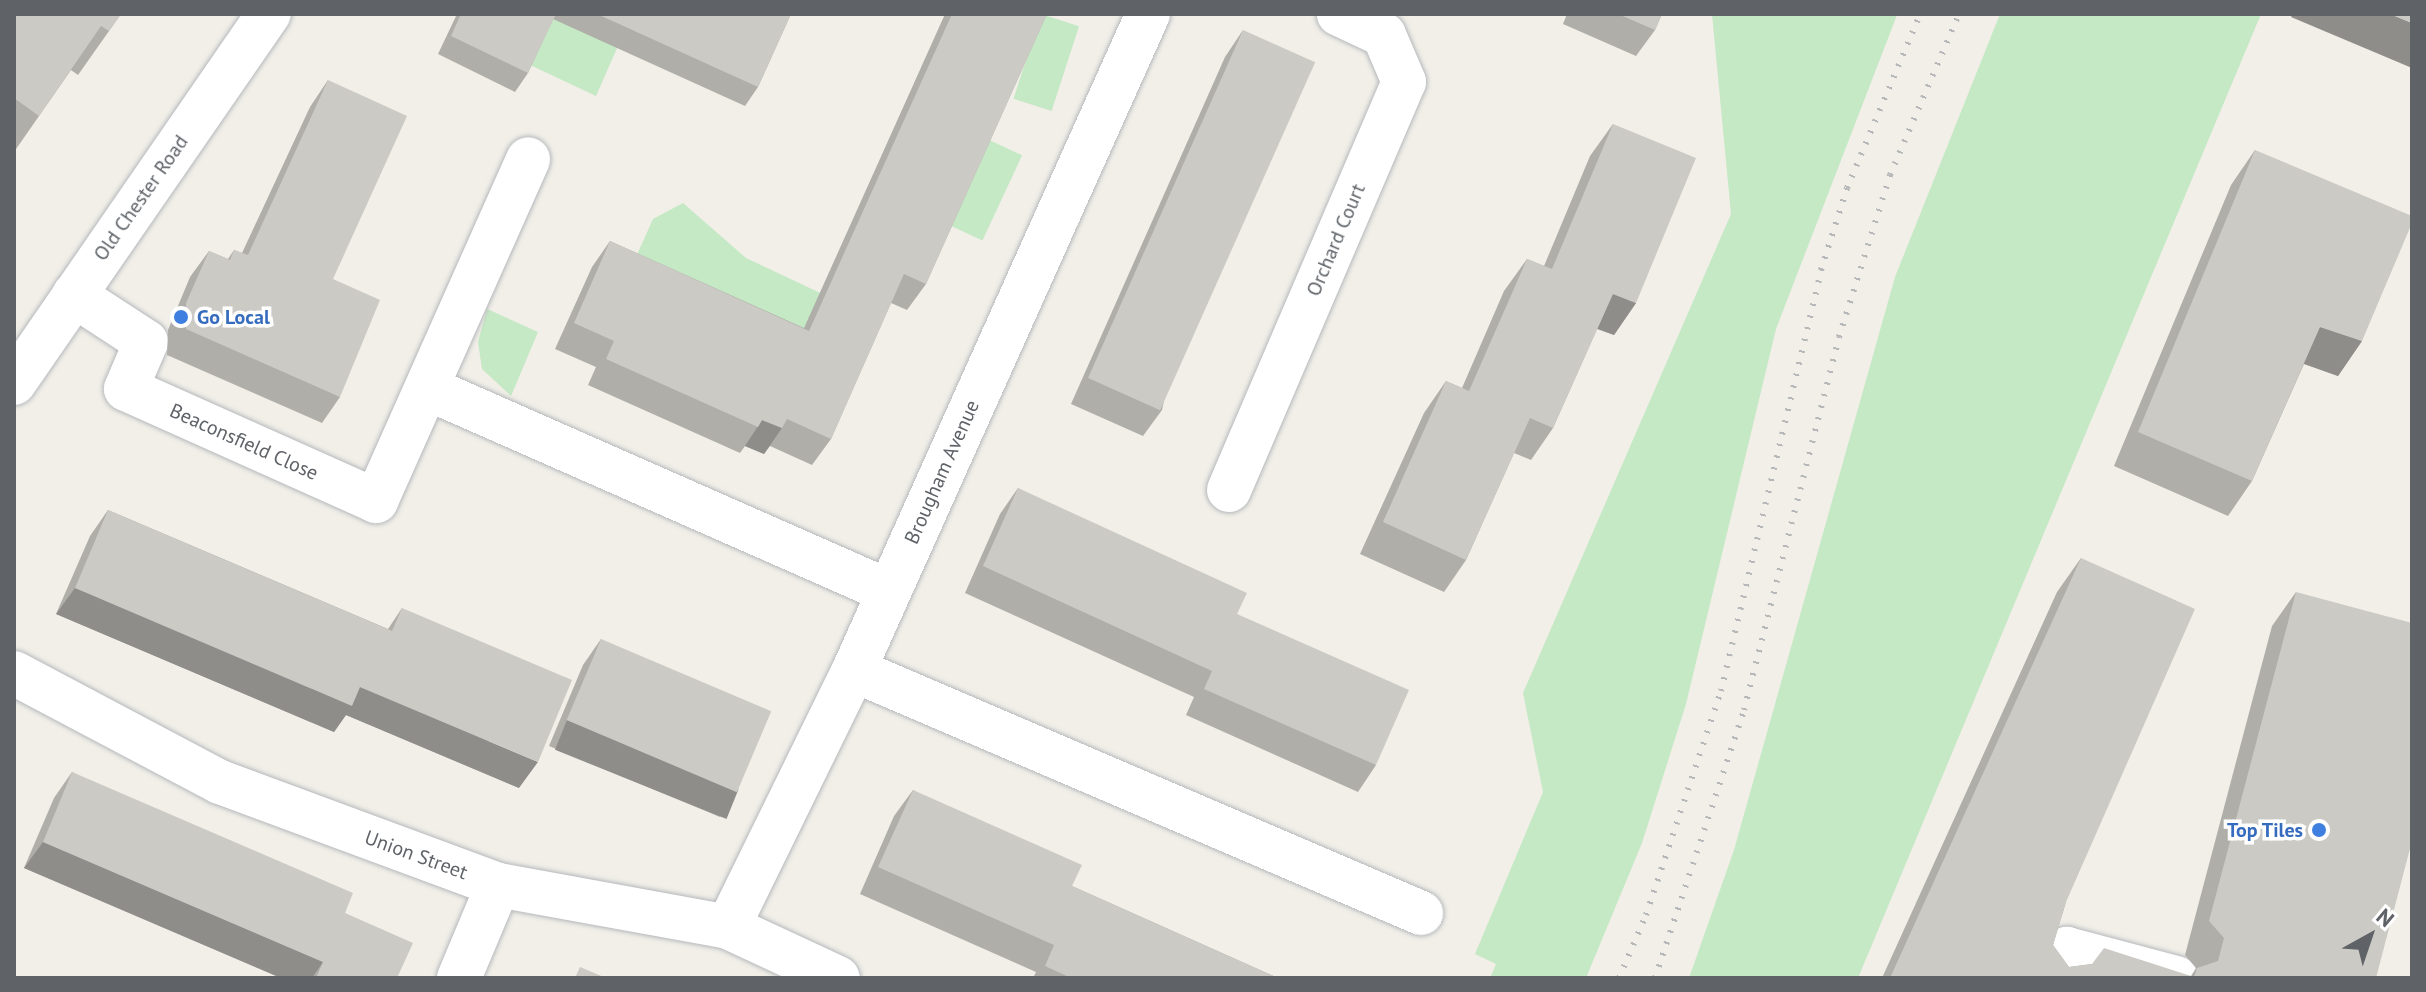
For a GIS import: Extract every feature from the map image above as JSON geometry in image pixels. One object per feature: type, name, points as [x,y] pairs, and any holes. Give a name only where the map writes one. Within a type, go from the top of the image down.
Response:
[{"type":"street","name":"Old Chester Road","points":[[14,383],[269,14]]},
{"type":"street","name":"Brougham Avenue","points":[[728,927],[854,670],[1148,14]]},
{"type":"street","name":"Orchard Court","points":[[1229,490],[1404,82],[1384,35],[1339,14]]},
{"type":"street","name":"Beaconsfield Close","points":[[74,295],[146,342],[126,389],[376,501],[528,159]]},
{"type":"street","points":[[427,388],[888,591]]},
{"type":"street","points":[[854,670],[1421,913]]},
{"type":"street","name":"Union Street","points":[[14,673],[220,782],[498,885],[728,927],[838,978]]},
{"type":"street","points":[[459,978],[498,885]]},
{"type":"street","points":[[2054,978],[2067,949],[2176,978]]},
{"type":"green space","points":[[552,14],[632,14],[596,96],[528,64]]},
{"type":"green space","points":[[1041,14],[1079,26],[1052,111],[1013,99]]},
{"type":"green space","points":[[1712,14],[1897,15],[1776,329],[1686,704],[1642,843],[1586,978],[1490,978],[1496,964],[1475,954],[1543,792],[1523,693],[1731,214]]},
{"type":"green space","points":[[2000,14],[2261,14],[1858,978],[1689,978],[1734,850],[1895,277]]},
{"type":"green space","points":[[985,138],[1022,155],[982,241],[945,223]]},
{"type":"green space","points":[[683,203],[746,258],[833,299],[815,339],[635,259],[653,219]]},
{"type":"green space","points":[[487,309],[538,332],[511,396],[482,369],[478,342]]},
{"type":"building","points":[[14,14],[121,14],[109,31],[101,26],[39,116],[14,98]]},
{"type":"building","points":[[461,14],[556,14],[528,73],[451,36]]},
{"type":"building","points":[[597,14],[791,14],[758,87]]},
{"type":"building","points":[[952,14],[1047,14],[926,284],[904,274],[831,439],[787,419],[782,428],[762,420],[758,427],[606,359],[614,341],[574,323],[610,241],[809,331]]},
{"type":"building","points":[[1618,14],[1662,14],[1655,30]]},
{"type":"building","points":[[2390,14],[2412,14],[2412,23]]},
{"type":"building","points":[[1243,30],[1315,62],[1160,410],[1088,378]]},
{"type":"building","points":[[328,80],[407,116],[333,279],[380,300],[340,397],[186,329],[186,303],[209,251],[230,260],[234,250],[248,255]]},
{"type":"building","points":[[1613,124],[1696,158],[1636,303],[1613,294],[1553,428],[1530,418],[1466,560],[1383,522],[1446,381],[1469,391],[1527,259],[1552,269]]},
{"type":"building","points":[[2255,150],[2412,216],[2412,223],[2362,341],[2320,327],[2252,481],[2138,432]]},
{"type":"building","points":[[1018,488],[1247,593],[1237,614],[1409,690],[1376,765],[1204,689],[1212,671],[983,566]]},
{"type":"building","points":[[108,510],[392,631],[402,608],[572,680],[538,762],[360,687],[352,706],[75,588]]},
{"type":"building","points":[[2081,558],[2195,609],[2066,902],[2053,945],[2069,967],[2092,964],[2104,948],[2194,977],[2197,968],[2218,961],[2224,938],[2209,921],[2296,592],[2412,623],[2412,841],[2376,978],[1890,978]]},
{"type":"building","points":[[601,639],[771,711],[737,792],[567,720]]},
{"type":"building","points":[[72,772],[353,893],[345,913],[413,943],[397,978],[316,978],[323,962],[43,842]]},
{"type":"building","points":[[913,790],[1082,865],[1072,886],[1278,978],[1071,978],[1045,966],[1054,945],[878,867]]},
{"type":"building","points":[[580,967],[606,978],[575,978]]},
{"type":"railway","points":[[1619,978],[1646,915],[1721,691],[1821,270],[1847,188],[1920,14]]},
{"type":"railway","points":[[1655,978],[1744,710],[1839,337],[1890,175],[1959,14]]},
{"type":"place","name":"Go Local","points":[[181,317]]},
{"type":"place","name":"Top Tiles","points":[[2319,830]]}]
